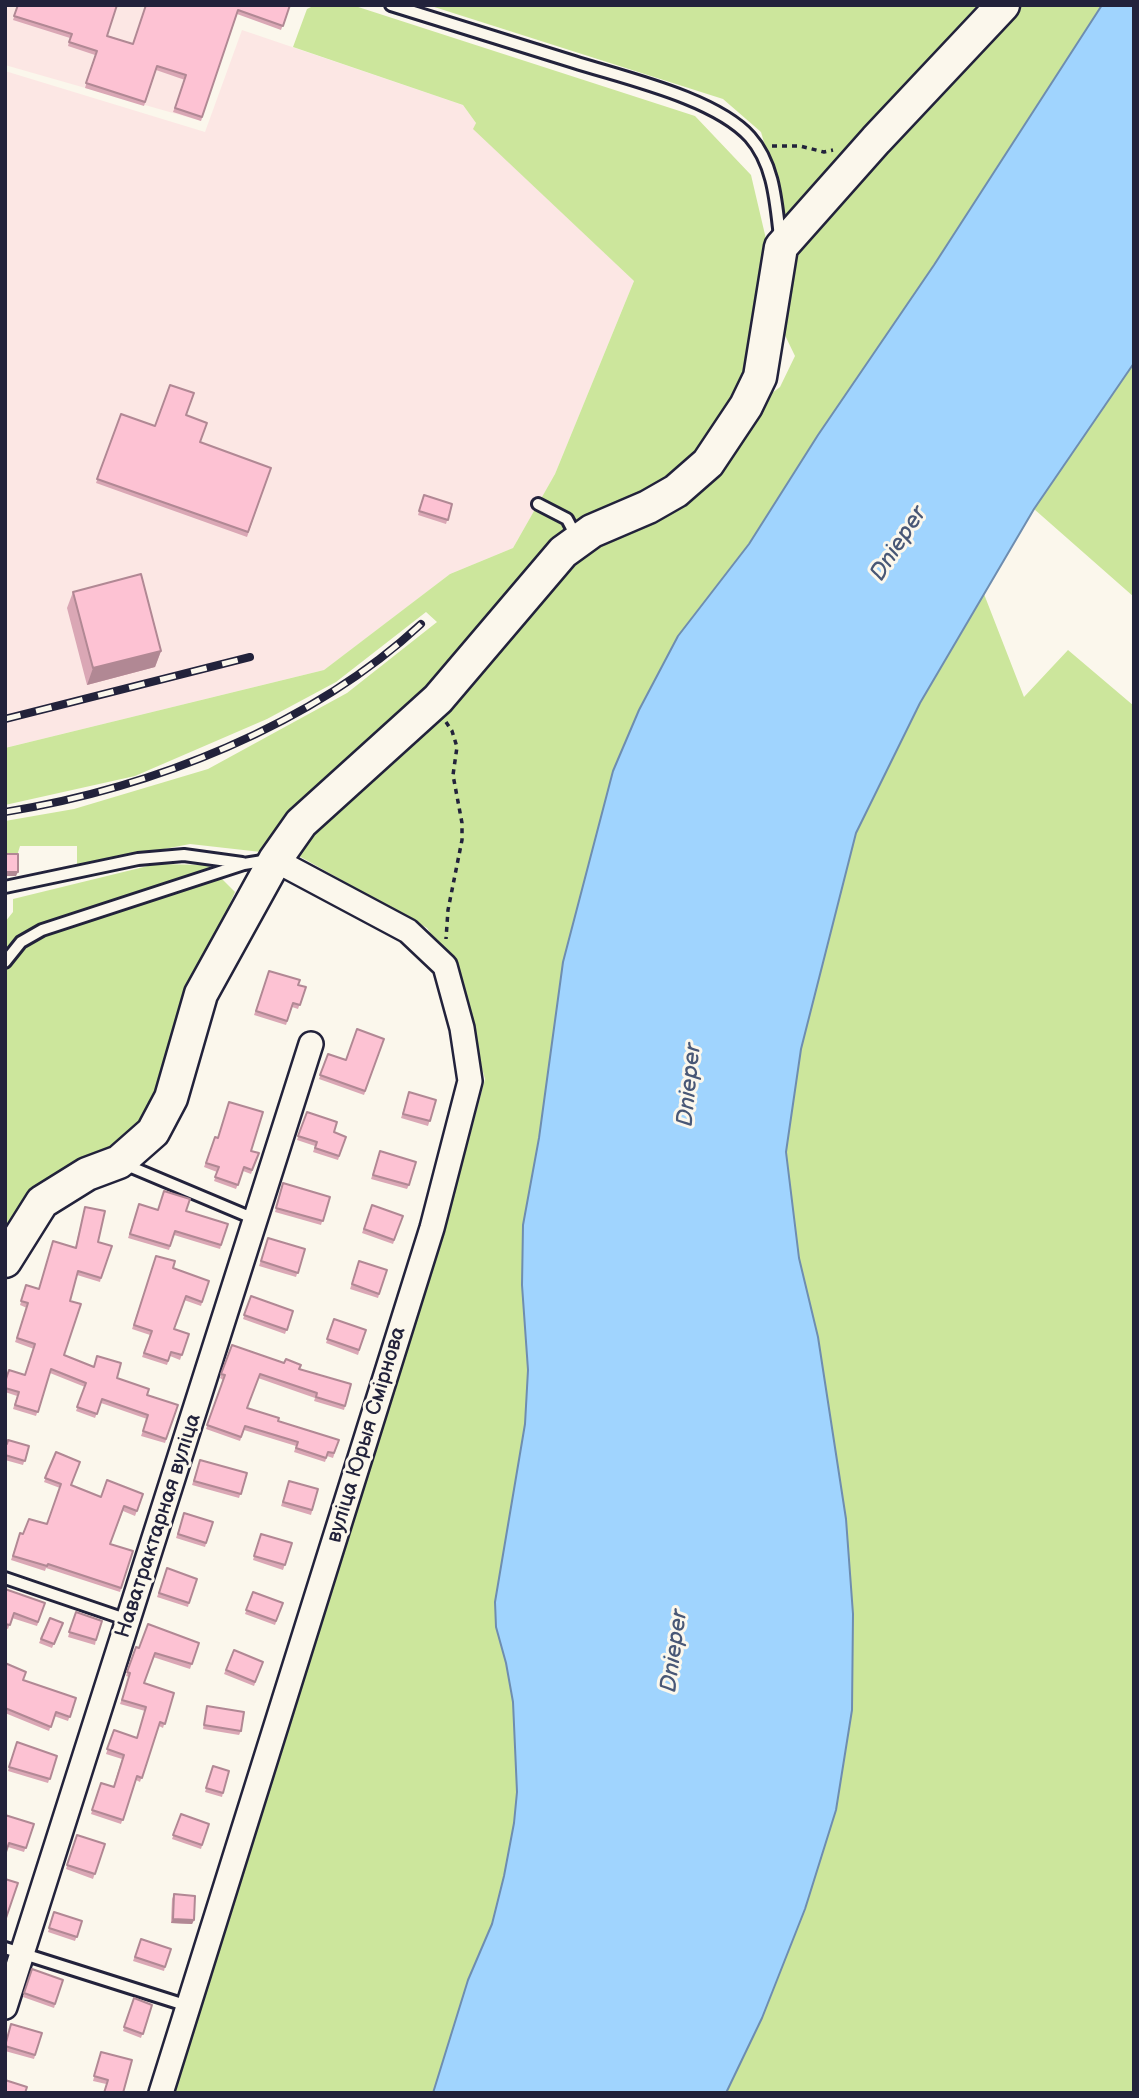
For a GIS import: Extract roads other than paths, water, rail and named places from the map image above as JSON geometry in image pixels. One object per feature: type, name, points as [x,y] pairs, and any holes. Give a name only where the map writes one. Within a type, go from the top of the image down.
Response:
[{"type":"street","points":[[5,1261],[42,1202],[87,1174],[119,1162],[153,1132],[171,1098],[201,994],[275,860],[301,823],[438,699],[563,552],[592,531],[648,507],[676,491],[708,463],[746,406],[760,377],[781,247],[876,140],[1003,5]]},
{"type":"street","name":"вуліца Юрыя Смірнова","points":[[161,2093],[428,1241],[470,1081],[462,1028],[445,966],[408,931],[275,860]]},
{"type":"street","name":"Наватрактарная вуліца","points":[[5,2007],[14,1951],[129,1620],[311,1044]]},
{"type":"lane","points":[[391,5],[710,107],[748,135],[762,152],[774,190],[781,247]]},
{"type":"lane","points":[[538,504],[567,519],[578,541]]},
{"type":"lane","points":[[5,887],[138,859],[184,855],[244,864]]},
{"type":"lane","points":[[5,962],[21,942],[42,930],[244,864],[275,860]]},
{"type":"lane","points":[[119,1162],[257,1220]]},
{"type":"lane","points":[[5,1577],[129,1620]]},
{"type":"lane","points":[[14,1951],[188,2006]]},
{"type":"water","name":"Dnieper","points":[[1102,5],[1134,5],[1134,363],[1034,509],[920,703],[856,833],[801,1049],[786,1152],[799,1258],[818,1337],[846,1519],[853,1614],[852,1710],[836,1810],[805,1909],[762,2018],[726,2093],[433,2093],[468,1980],[492,1924],[514,1823],[517,1792],[513,1702],[496,1627],[495,1602],[525,1424],[528,1370],[522,1285],[523,1225],[539,1138],[563,962],[613,771],[639,710],[678,636],[749,544]]},
{"type":"railway","points":[[5,812],[117,787],[227,747],[280,722],[330,693],[378,660],[421,624]]},
{"type":"railway","points":[[5,719],[250,657]]}]
